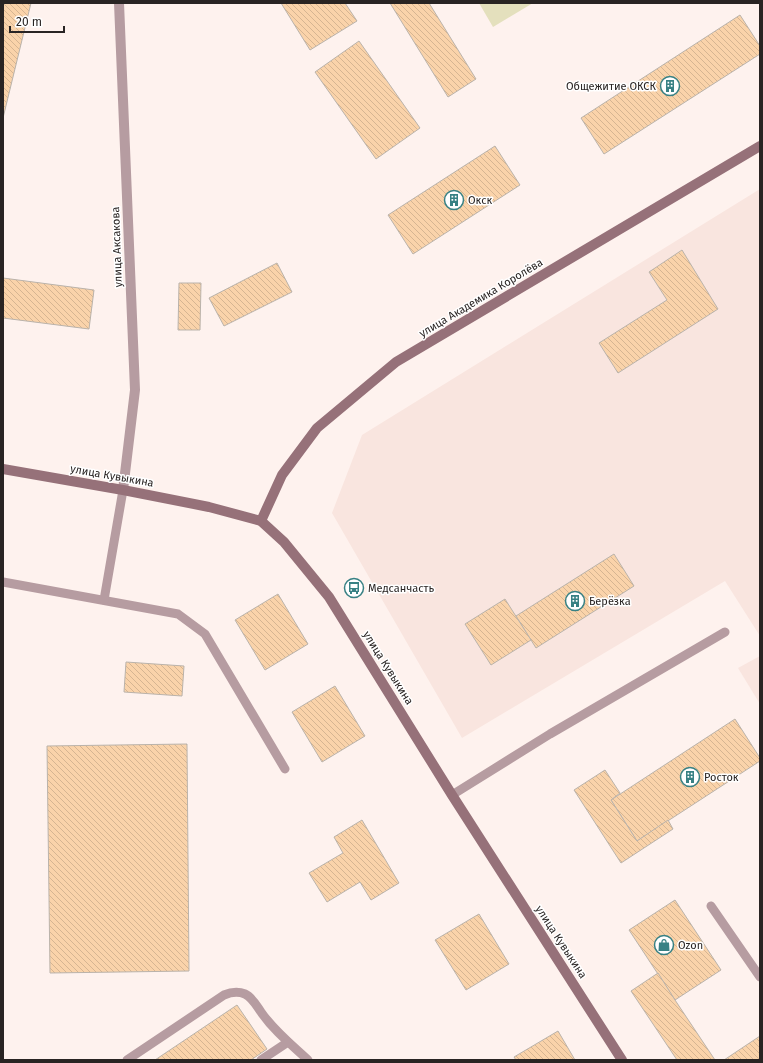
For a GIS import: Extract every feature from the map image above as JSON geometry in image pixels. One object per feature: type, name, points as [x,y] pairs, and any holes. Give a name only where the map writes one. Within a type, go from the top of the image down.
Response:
[{"type":"street","name":"улица Аксакова","points":[[119,3],[135,390],[123,490]]},
{"type":"street","name":"улица Академика Королёва","points":[[261,521],[282,475],[317,428],[396,362],[760,146]]},
{"type":"street","name":"улица Кувыкина","points":[[3,469],[209,507],[261,521],[284,542],[329,597],[452,795],[622,1060]]},
{"type":"lane","points":[[104,600],[123,490]]},
{"type":"lane","points":[[3,582],[178,614],[205,634],[286,769]]},
{"type":"lane","points":[[452,795],[550,734],[725,632]]},
{"type":"lane","points":[[711,906],[760,977]]},
{"type":"lane","points":[[127,1060],[224,995],[231,992],[244,994],[251,998],[270,1025],[308,1060]]},
{"type":"lane","points":[[261,1060],[288,1042]]},
{"type":"shaded area","points":[[479,3],[533,3],[493,27]]},
{"type":"shaded area","points":[[760,189],[760,636],[725,581],[462,738],[332,513],[362,435]]},
{"type":"shaded area","points":[[760,656],[760,704],[738,668]]},
{"type":"building","points":[[3,3],[31,3],[3,118]]},
{"type":"building","points":[[281,3],[345,3],[357,21],[310,50]]},
{"type":"building","points":[[390,3],[429,3],[476,79],[448,97]]},
{"type":"building","name":"Общежитие ОКСК","points":[[740,15],[760,46],[760,54],[604,154],[581,118]]},
{"type":"building","points":[[359,41],[420,128],[376,159],[315,72]]},
{"type":"building","name":"Окск","points":[[495,146],[520,185],[413,254],[388,215]]},
{"type":"building","points":[[682,250],[718,309],[618,373],[599,343],[667,300],[649,272]]},
{"type":"building","points":[[277,263],[292,292],[224,326],[209,298]]},
{"type":"building","points":[[3,278],[94,290],[89,329],[3,318]]},
{"type":"building","points":[[179,283],[201,283],[200,330],[178,330]]},
{"type":"building","name":"Берёзка","points":[[614,554],[634,586],[536,648],[516,616]]},
{"type":"building","points":[[278,594],[308,644],[265,670],[235,620]]},
{"type":"building","points":[[505,599],[531,640],[491,665],[465,624]]},
{"type":"building","points":[[126,662],[184,666],[182,696],[124,692]]},
{"type":"building","points":[[335,686],[365,736],[322,762],[292,712]]},
{"type":"building","name":"Росток","points":[[735,719],[760,758],[760,761],[637,841],[611,800]]},
{"type":"building","points":[[187,744],[189,971],[50,973],[47,746]]},
{"type":"building","points":[[605,770],[620,793],[611,800],[637,841],[668,820],[673,829],[621,863],[574,790]]},
{"type":"building","points":[[362,820],[399,883],[371,900],[360,882],[327,902],[309,873],[343,853],[334,837]]},
{"type":"building","points":[[675,900],[721,970],[675,1000],[629,930]]},
{"type":"building","points":[[479,914],[509,964],[466,990],[435,940]]},
{"type":"building","points":[[658,973],[715,1060],[677,1060],[631,991]]},
{"type":"building","points":[[237,1005],[267,1049],[251,1060],[155,1060]]},
{"type":"building","points":[[558,1031],[575,1060],[516,1060],[514,1057]]},
{"type":"building","points":[[760,1036],[760,1060],[724,1060]]},
{"type":"place","name":"Общежитие ОКСК","points":[[670,86]]},
{"type":"place","name":"Окск","points":[[454,200]]},
{"type":"place","name":"Медсанчасть","points":[[354,588]]},
{"type":"place","name":"Берёзка","points":[[575,601]]},
{"type":"place","name":"Росток","points":[[690,777]]},
{"type":"place","name":"Ozon","points":[[664,945]]}]
